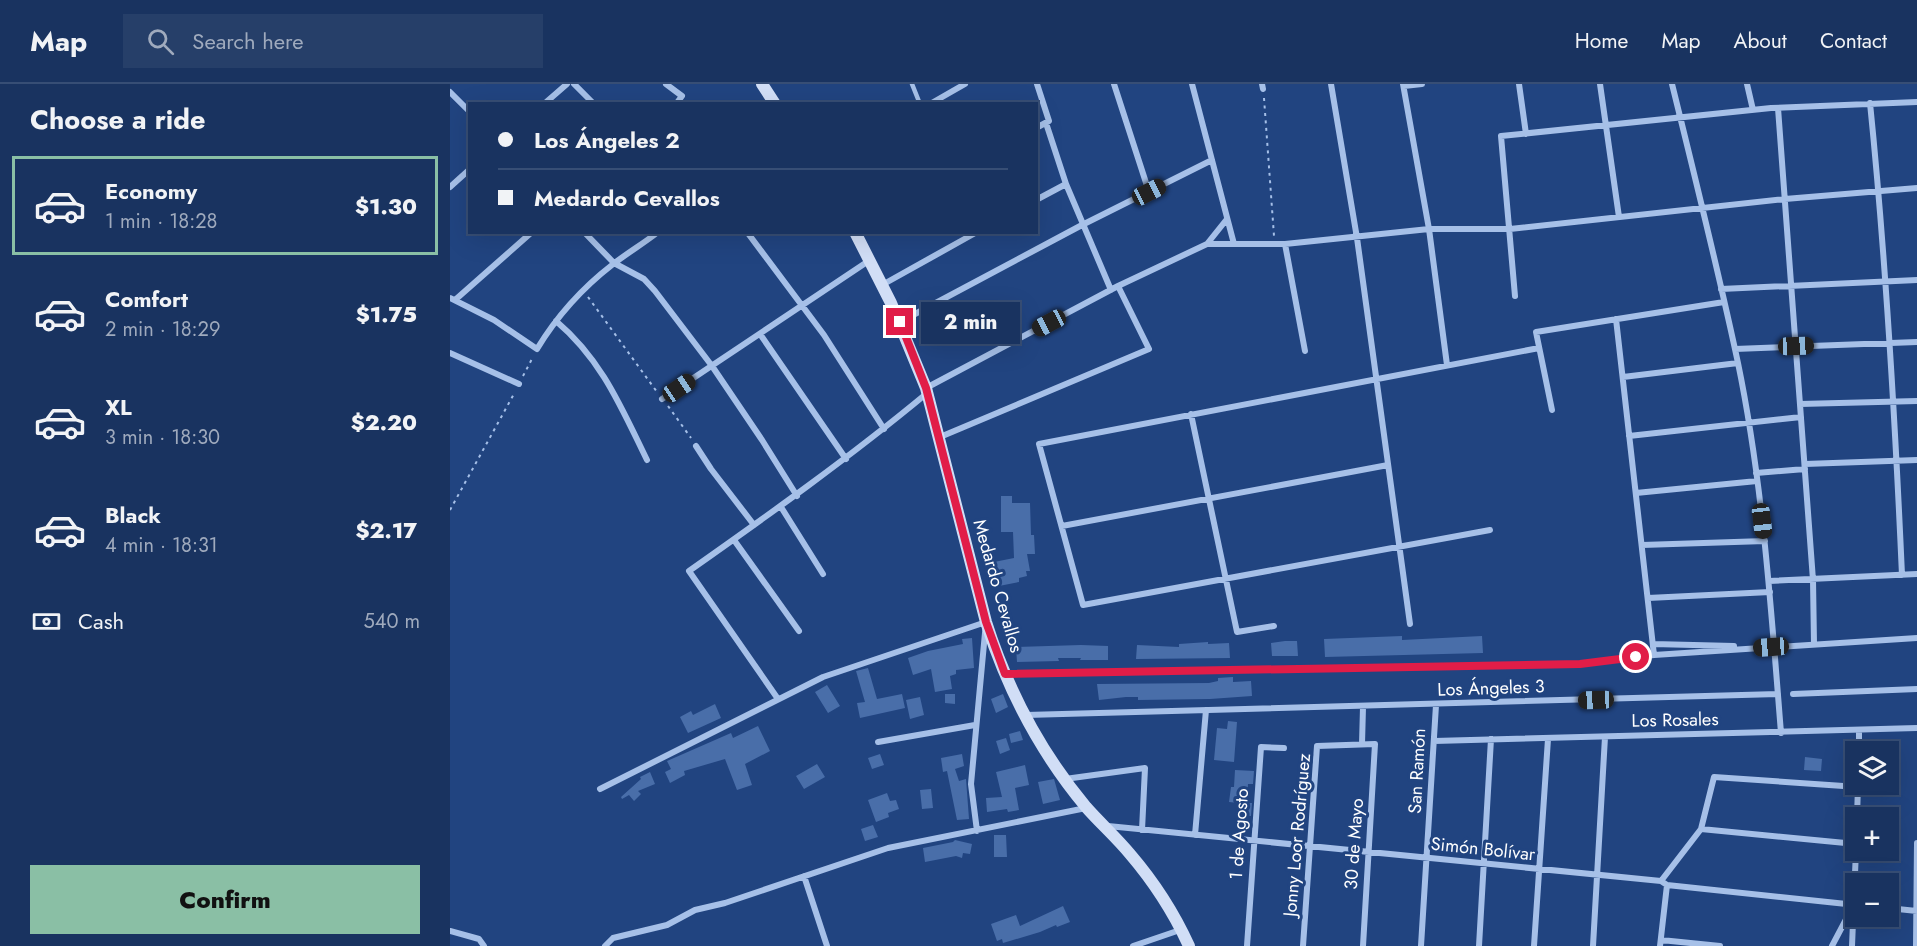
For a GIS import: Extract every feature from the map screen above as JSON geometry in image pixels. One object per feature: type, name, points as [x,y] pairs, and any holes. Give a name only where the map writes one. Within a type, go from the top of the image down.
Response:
[{"type":"street","points":[[546,102],[567,84]]},
{"type":"street","points":[[574,84],[592,102]]},
{"type":"street","points":[[666,84],[682,96],[678,102]]},
{"type":"street","points":[[762,84],[774,102]]},
{"type":"street","points":[[934,102],[965,84]]},
{"type":"street","points":[[1037,84],[1049,121],[1038,127]]},
{"type":"street","points":[[1114,84],[1149,192]]},
{"type":"street","points":[[1192,84],[1234,244]]},
{"type":"street","points":[[1331,84],[1357,238],[1410,624]]},
{"type":"street","points":[[1422,84],[1403,85],[1429,230],[1447,365]]},
{"type":"street","points":[[1519,84],[1526,134]]},
{"type":"street","points":[[1600,84],[1620,217]]},
{"type":"street","points":[[1672,84],[1735,349],[1748,422],[1765,541],[1781,733]]},
{"type":"street","points":[[1747,84],[1753,110]]},
{"type":"street","points":[[450,92],[468,110]]},
{"type":"street","points":[[1515,296],[1501,136],[1753,110],[1917,102]]},
{"type":"street","points":[[1870,103],[1886,282],[1902,575]]},
{"type":"street","points":[[1778,108],[1813,580],[1814,645]]},
{"type":"street","points":[[1046,123],[1066,184],[1111,290]]},
{"type":"street","points":[[900,322],[1082,225],[1212,160]]},
{"type":"street","points":[[450,187],[468,171]]},
{"type":"street","points":[[1038,199],[1066,184]]},
{"type":"street","points":[[778,699],[689,571],[846,459],[926,391],[1118,286],[1207,244],[1285,244],[1429,230],[1510,229],[1785,199],[1917,188]]},
{"type":"street","points":[[1207,244],[1227,219]]},
{"type":"street","points":[[530,234],[452,299],[494,320],[537,349],[556,321],[583,290],[614,263],[655,234]]},
{"type":"street","points":[[586,234],[614,263],[644,279],[712,366],[797,496]]},
{"type":"street","points":[[749,234],[824,335],[884,429]]},
{"type":"street","name":"Medardo Cevallos","points":[[856,234],[900,322],[926,391],[940,437],[986,622],[1005,674],[1025,715],[1065,779],[1087,808],[1106,826],[1154,884],[1189,946]]},
{"type":"street","points":[[882,285],[973,234]]},
{"type":"street","points":[[1285,244],[1305,351]]},
{"type":"street","points":[[662,399],[870,260]]},
{"type":"street","points":[[1721,290],[1917,280]]},
{"type":"street","points":[[940,437],[1149,349],[1118,286]]},
{"type":"street","points":[[1552,410],[1536,332],[1724,302]]},
{"type":"street","points":[[1616,319],[1654,655]]},
{"type":"street","points":[[556,321],[588,352],[610,387],[647,460]]},
{"type":"street","points":[[760,334],[846,459]]},
{"type":"street","points":[[1735,349],[1917,342]]},
{"type":"street","points":[[1490,530],[1083,605],[1039,444],[1539,348]]},
{"type":"street","points":[[450,353],[519,384]]},
{"type":"street","points":[[1623,377],[1738,363]]},
{"type":"street","points":[[1800,404],[1917,400]]},
{"type":"street","points":[[1191,414],[1237,632],[1274,627]]},
{"type":"street","points":[[1629,436],[1801,417]]},
{"type":"street","points":[[696,446],[711,470],[754,525]]},
{"type":"street","points":[[1756,472],[1805,466],[1917,460]]},
{"type":"street","points":[[1062,526],[1388,465]]},
{"type":"street","points":[[1636,493],[1757,481]]},
{"type":"street","points":[[781,507],[823,574]]},
{"type":"street","points":[[734,540],[799,631]]},
{"type":"street","points":[[1642,545],[1765,541]]},
{"type":"street","points":[[1769,581],[1917,574]]},
{"type":"street","points":[[1648,598],[1770,592]]},
{"type":"street","points":[[600,789],[823,677],[986,622],[971,784],[976,831]]},
{"type":"street","points":[[1005,674],[1580,664],[1654,655],[1917,638]]},
{"type":"street","points":[[1653,644],[1773,647]]},
{"type":"street","points":[[1793,694],[1917,689]]},
{"type":"street","name":"Los Ángeles 3","points":[[1025,715],[1778,694]]},
{"type":"street","name":"San Ramón","points":[[1421,946],[1436,705]]},
{"type":"street","points":[[1362,744],[1363,707]]},
{"type":"street","points":[[1195,835],[1206,710]]},
{"type":"street","points":[[878,742],[975,725]]},
{"type":"street","name":"Los Rosales","points":[[1434,741],[1917,728]]},
{"type":"street","points":[[1859,731],[1859,741]]},
{"type":"street","points":[[1593,946],[1605,737]]},
{"type":"street","points":[[1534,946],[1548,739]]},
{"type":"street","points":[[1479,946],[1491,740]]},
{"type":"street","name":"Jonny Loor Rodríguez","points":[[1303,946],[1317,746],[1376,744]]},
{"type":"street","name":"30 de Mayo","points":[[1363,946],[1376,744]]},
{"type":"street","name":"1 de Agosto","points":[[1247,946],[1261,747],[1284,748]]},
{"type":"street","points":[[1065,779],[1145,768],[1142,830]]},
{"type":"street","points":[[1720,946],[1661,943],[1664,883],[1701,829],[1714,777],[1845,785]]},
{"type":"street","points":[[605,946],[614,938],[668,925],[695,910],[725,903],[888,848],[1087,808]]},
{"type":"street","name":"Simón Bolívar","points":[[1106,826],[1598,875],[1845,904]]},
{"type":"street","points":[[1701,829],[1845,843]]},
{"type":"street","points":[[1916,946],[1917,843]]},
{"type":"street","points":[[804,876],[827,946]]},
{"type":"street","points":[[1899,909],[1917,911]]},
{"type":"street","points":[[1832,946],[1845,923]]},
{"type":"street","points":[[1852,946],[1853,927]]},
{"type":"street","points":[[1133,946],[1181,929]]},
{"type":"street","points":[[450,931],[479,939],[484,946]]},
{"type":"lane","points":[[912,84],[919,102]]},
{"type":"path","points":[[1263,86],[1275,244]]},
{"type":"path","points":[[583,290],[696,446]]},
{"type":"path","points":[[450,510],[531,362]]},
{"type":"building","points":[[1001,496],[1012,496],[1012,503],[1030,503],[1031,535],[1034,535],[1035,554],[1027,554],[1030,571],[1026,571],[1027,576],[1019,578],[1019,582],[999,586],[994,562],[1014,558],[1013,532],[1001,532]]},
{"type":"building","points":[[1402,636],[1402,640],[1482,636],[1483,653],[1325,657],[1324,639]]},
{"type":"building","points":[[972,638],[974,668],[956,670],[956,674],[950,676],[952,689],[935,692],[931,669],[913,675],[908,658],[928,651],[963,644],[962,639]]},
{"type":"building","points":[[1297,641],[1298,656],[1272,656],[1271,643]]},
{"type":"building","points":[[1208,642],[1208,644],[1229,643],[1230,658],[1136,659],[1137,645],[1179,647],[1179,644]]},
{"type":"building","points":[[1108,646],[1108,660],[1058,658],[1059,661],[1017,662],[1016,647]]},
{"type":"building","points":[[868,668],[877,699],[902,694],[905,708],[860,718],[857,703],[865,702],[856,671]]},
{"type":"building","points":[[1233,677],[1233,682],[1251,681],[1252,696],[1138,700],[1138,697],[1126,697],[1099,700],[1097,684],[1209,683],[1218,681],[1218,678]]},
{"type":"building","points":[[827,685],[840,706],[828,713],[815,692]]},
{"type":"building","points":[[945,694],[955,694],[955,704],[945,703]]},
{"type":"building","points":[[1003,694],[1008,707],[996,713],[991,699]]},
{"type":"building","points":[[920,697],[924,715],[910,719],[906,700]]},
{"type":"building","points":[[715,704],[721,718],[688,733],[680,717],[691,711],[693,715]]},
{"type":"building","points":[[1228,721],[1237,722],[1234,762],[1214,760],[1217,728],[1227,729]]},
{"type":"building","points":[[758,726],[770,751],[745,764],[752,785],[737,790],[725,759],[684,771],[685,775],[670,783],[665,772],[671,769],[667,761],[731,733],[733,738]]},
{"type":"building","points":[[1020,731],[1023,740],[1011,743],[1009,734]]},
{"type":"building","points":[[1006,738],[1010,750],[1000,754],[996,741]]},
{"type":"building","points":[[880,754],[884,765],[872,769],[868,758]]},
{"type":"building","points":[[962,754],[964,766],[955,769],[959,781],[966,779],[969,819],[957,820],[947,771],[943,772],[941,758]]},
{"type":"building","points":[[1805,757],[1822,759],[1821,771],[1804,770]]},
{"type":"building","points":[[817,764],[825,777],[804,789],[796,776]]},
{"type":"building","points":[[1025,765],[1029,785],[1015,788],[1019,810],[987,812],[986,798],[1002,797],[996,772]]},
{"type":"building","points":[[1235,770],[1254,771],[1253,784],[1248,784],[1247,803],[1252,803],[1251,816],[1238,815],[1239,803],[1229,802],[1231,787],[1234,787]]},
{"type":"building","points":[[650,772],[655,784],[638,791],[641,794],[634,801],[629,795],[622,799],[621,797],[641,779],[640,777]]},
{"type":"building","points":[[1054,779],[1060,800],[1043,804],[1038,782]]},
{"type":"building","points":[[931,789],[933,808],[922,809],[920,790]]},
{"type":"building","points":[[887,793],[890,801],[896,800],[899,809],[888,813],[889,817],[876,822],[868,800]]},
{"type":"building","points":[[873,825],[878,837],[865,841],[861,829]]},
{"type":"building","points":[[994,835],[1006,835],[1007,857],[994,857]]},
{"type":"building","points":[[955,840],[972,844],[970,854],[963,853],[962,858],[956,856],[925,862],[923,848]]},
{"type":"building","points":[[1063,906],[1070,922],[1003,943],[1002,939],[997,941],[991,924],[1016,915],[1020,926]]},
{"type":"route","points":[[900,322],[926,388],[986,622],[1005,674],[1580,664],[1636,657]]}]
